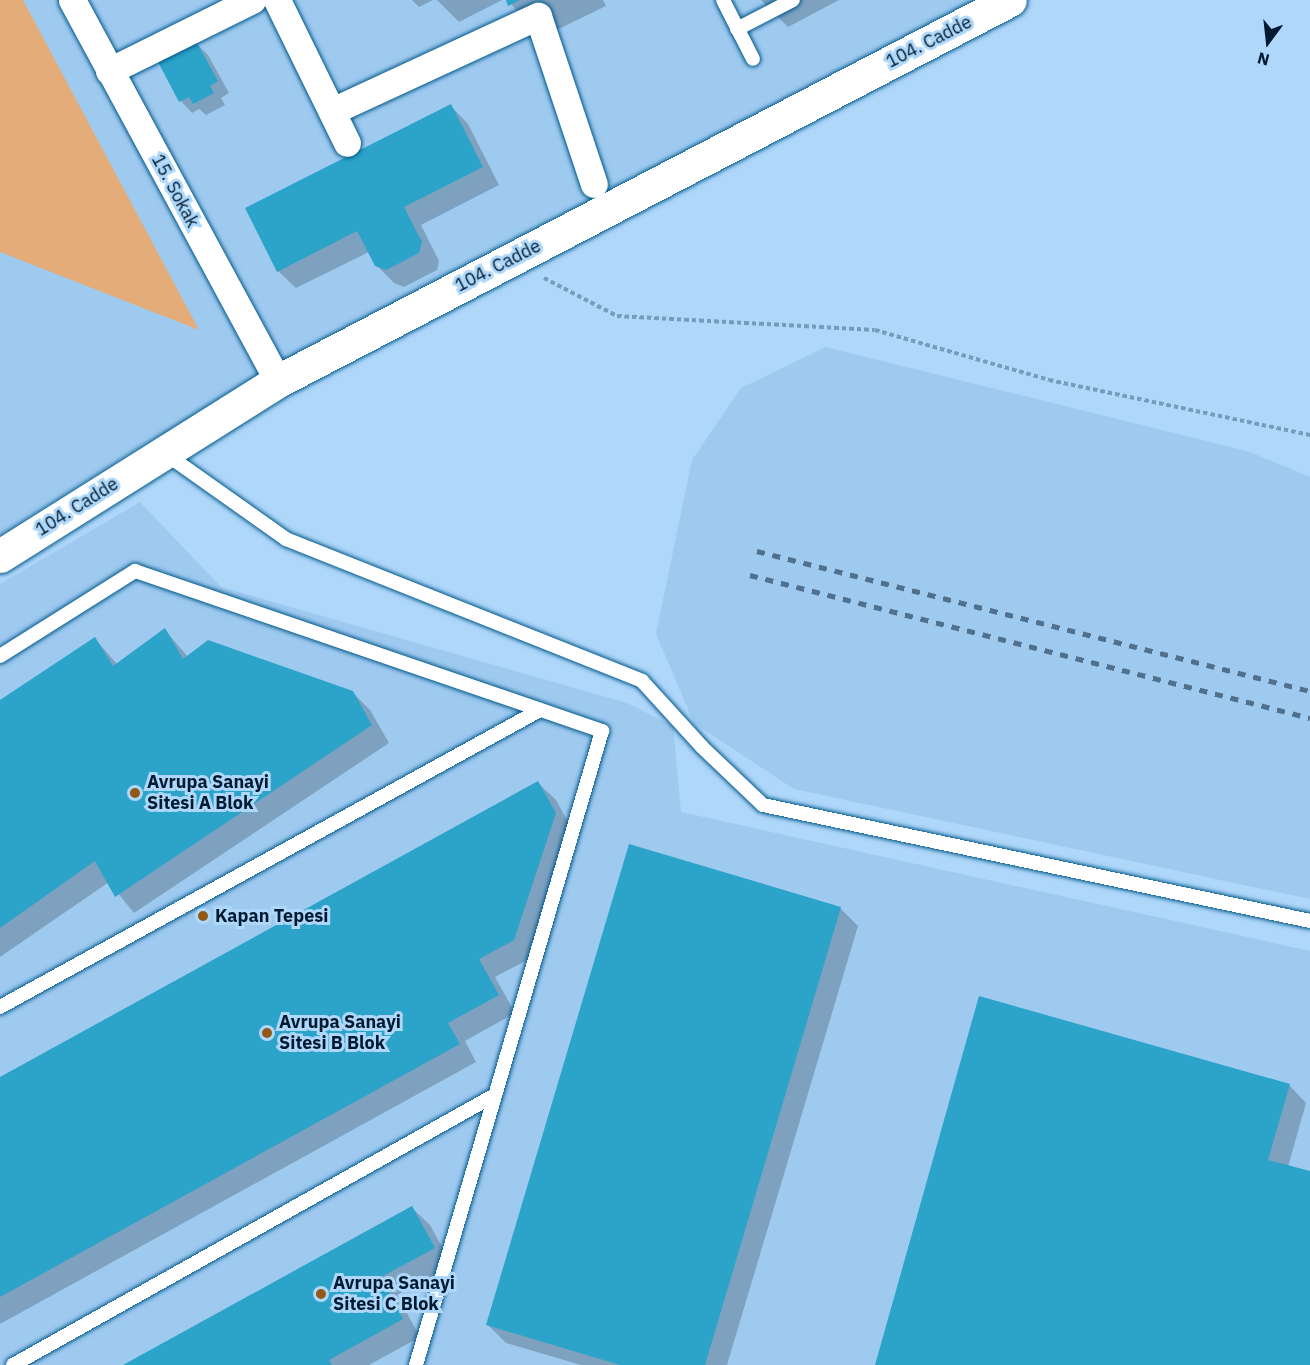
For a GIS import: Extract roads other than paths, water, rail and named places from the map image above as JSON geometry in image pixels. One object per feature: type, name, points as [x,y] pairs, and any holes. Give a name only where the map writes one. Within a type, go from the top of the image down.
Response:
[{"type":"street","name":"15. Sokak","points":[[72,0],[278,381]]},
{"type":"street","points":[[109,70],[252,0]]},
{"type":"street","points":[[277,0],[347,143]]},
{"type":"street","name":"104. Cadde","points":[[0,556],[278,381],[1010,0]]},
{"type":"street","points":[[332,111],[538,16],[594,184]]},
{"type":"lane","points":[[723,0],[753,59]]},
{"type":"lane","points":[[737,29],[793,0]]},
{"type":"lane","points":[[164,452],[286,539],[642,681],[702,747],[763,805],[1310,921]]},
{"type":"lane","points":[[0,656],[135,571],[603,730],[416,1365]]},
{"type":"lane","points":[[0,1007],[540,710]]},
{"type":"lane","points":[[13,1365],[495,1095]]},
{"type":"railway","points":[[757,551],[1310,691]]},
{"type":"railway","points":[[750,575],[1310,718]]},
{"type":"place","name":"Avrupa Sanayi Sitesi A Blok","points":[[135,793]]},
{"type":"place","name":"Kapan Tepesi","points":[[203,916]]},
{"type":"place","name":"Avrupa Sanayi Sitesi B Blok","points":[[267,1033]]},
{"type":"place","name":"Avrupa Sanayi Sitesi C Blok","points":[[321,1294]]}]
